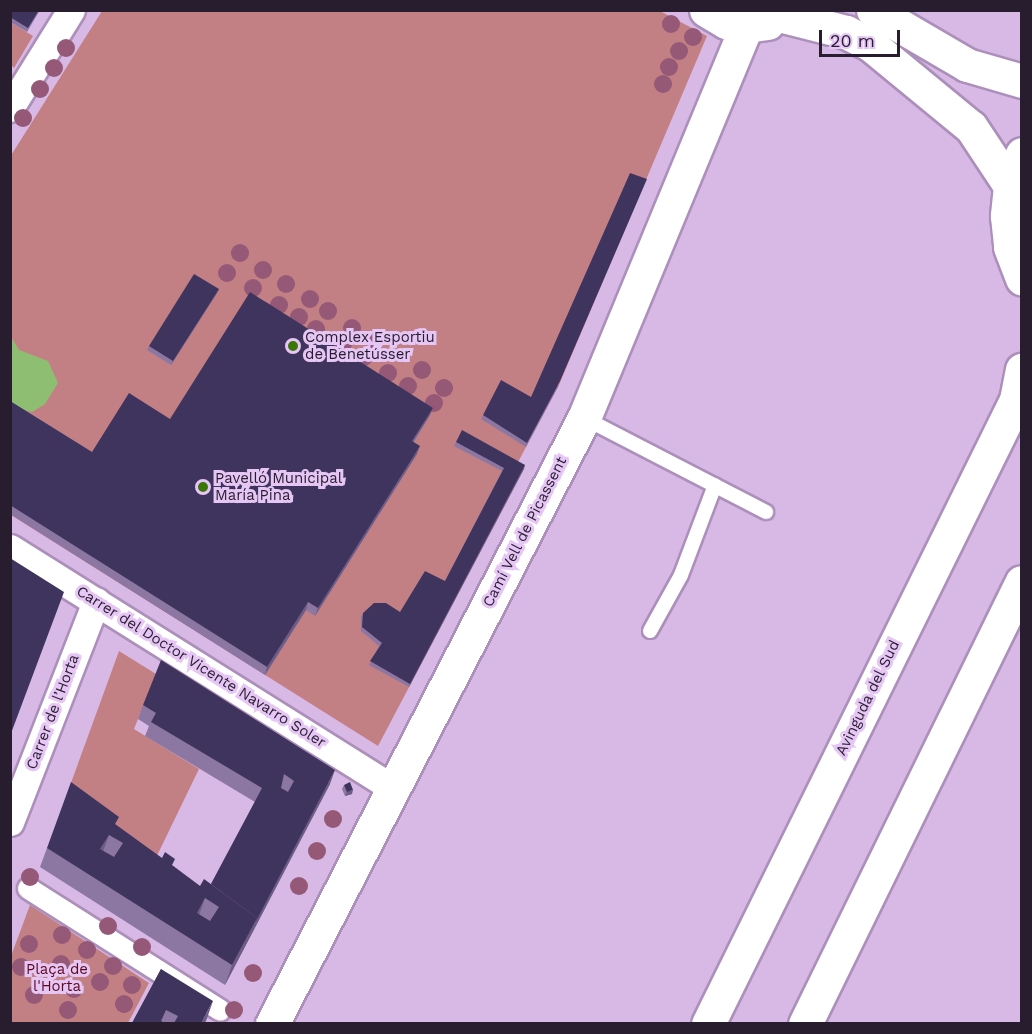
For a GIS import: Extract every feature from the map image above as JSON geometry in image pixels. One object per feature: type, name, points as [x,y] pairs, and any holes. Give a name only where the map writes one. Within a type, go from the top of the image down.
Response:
[{"type":"street","points":[[10,108],[71,10]]},
{"type":"street","points":[[706,10],[726,22],[746,26],[787,13],[846,32],[871,45],[971,127],[1010,186]]},
{"type":"street","points":[[873,10],[967,65],[1022,81]]},
{"type":"street","name":"Camí Vell de Picassent","points":[[272,1023],[391,787],[584,418],[746,26]]},
{"type":"street","points":[[1022,154],[1010,186],[1007,216],[1010,247],[1022,279]]},
{"type":"street","name":"Avinguda del Sud","points":[[708,1023],[1016,400],[1022,370]]},
{"type":"street","name":"Carrer del Doctor Vicente Navarro Soler","points":[[10,548],[391,787]]},
{"type":"street","points":[[805,1023],[1022,582]]},
{"type":"street","name":"Carrer de l’Horta","points":[[10,822],[96,601]]},
{"type":"street","points":[[28,888],[220,1010]]},
{"type":"lane","points":[[584,418],[766,512]]},
{"type":"lane","points":[[651,630],[681,575],[715,485]]},
{"type":"green space","name":"Complex Esportiu de Benetússer","points":[[658,10],[707,36],[559,385],[517,464],[524,469],[378,746],[11,515],[10,157],[102,11]]},
{"type":"green space","points":[[10,22],[33,36],[14,68],[11,65]]},
{"type":"green space","points":[[119,651],[156,674],[134,729],[199,769],[152,866],[64,802]]},
{"type":"green space","name":"Plaça de l'Horta","points":[[30,905],[149,983],[128,1023],[11,1023],[11,956]]},
{"type":"shaded area","points":[[10,335],[19,350],[48,361],[58,383],[45,404],[32,412],[11,407]]},
{"type":"building","points":[[10,10],[39,10],[28,28],[10,17]]},
{"type":"building","points":[[630,173],[647,179],[560,381],[527,443],[483,415],[501,380],[531,397]]},
{"type":"building","points":[[194,274],[219,289],[173,361],[149,346]]},
{"type":"building","name":"Pavelló Municipal María Pina","points":[[250,292],[433,408],[412,441],[420,446],[318,608],[308,602],[267,667],[10,505],[10,401],[92,452],[129,393],[170,419]]},
{"type":"building","points":[[462,430],[525,465],[410,684],[370,661],[382,643],[362,627],[363,613],[374,603],[386,603],[400,612],[425,571],[445,581],[504,468],[456,442]]},
{"type":"building","points":[[10,558],[64,592],[10,736],[10,627],[12,623],[10,623]]},
{"type":"building","points":[[161,660],[335,770],[255,923],[257,918],[211,884],[262,788],[151,722],[156,713],[143,705]],"holes":[[[284,774],[294,781],[288,792],[281,788]]]},
{"type":"building","points":[[71,782],[119,817],[115,824],[162,858],[165,852],[175,859],[172,865],[200,886],[204,879],[257,918],[232,965],[47,848]],"holes":[[[109,835],[123,843],[114,857],[100,849]],[[205,898],[219,907],[210,921],[197,913]]]},
{"type":"building","points":[[350,782],[353,790],[347,792],[344,785]]},
{"type":"building","points":[[161,969],[213,1001],[201,1023],[174,1023],[178,1016],[166,1010],[161,1021],[165,1023],[132,1023]]},
{"type":"place","name":"Complex Esportiu de Benetússer","points":[[293,346]]},
{"type":"place","name":"Pavelló Municipal María Pina","points":[[203,487]]}]
